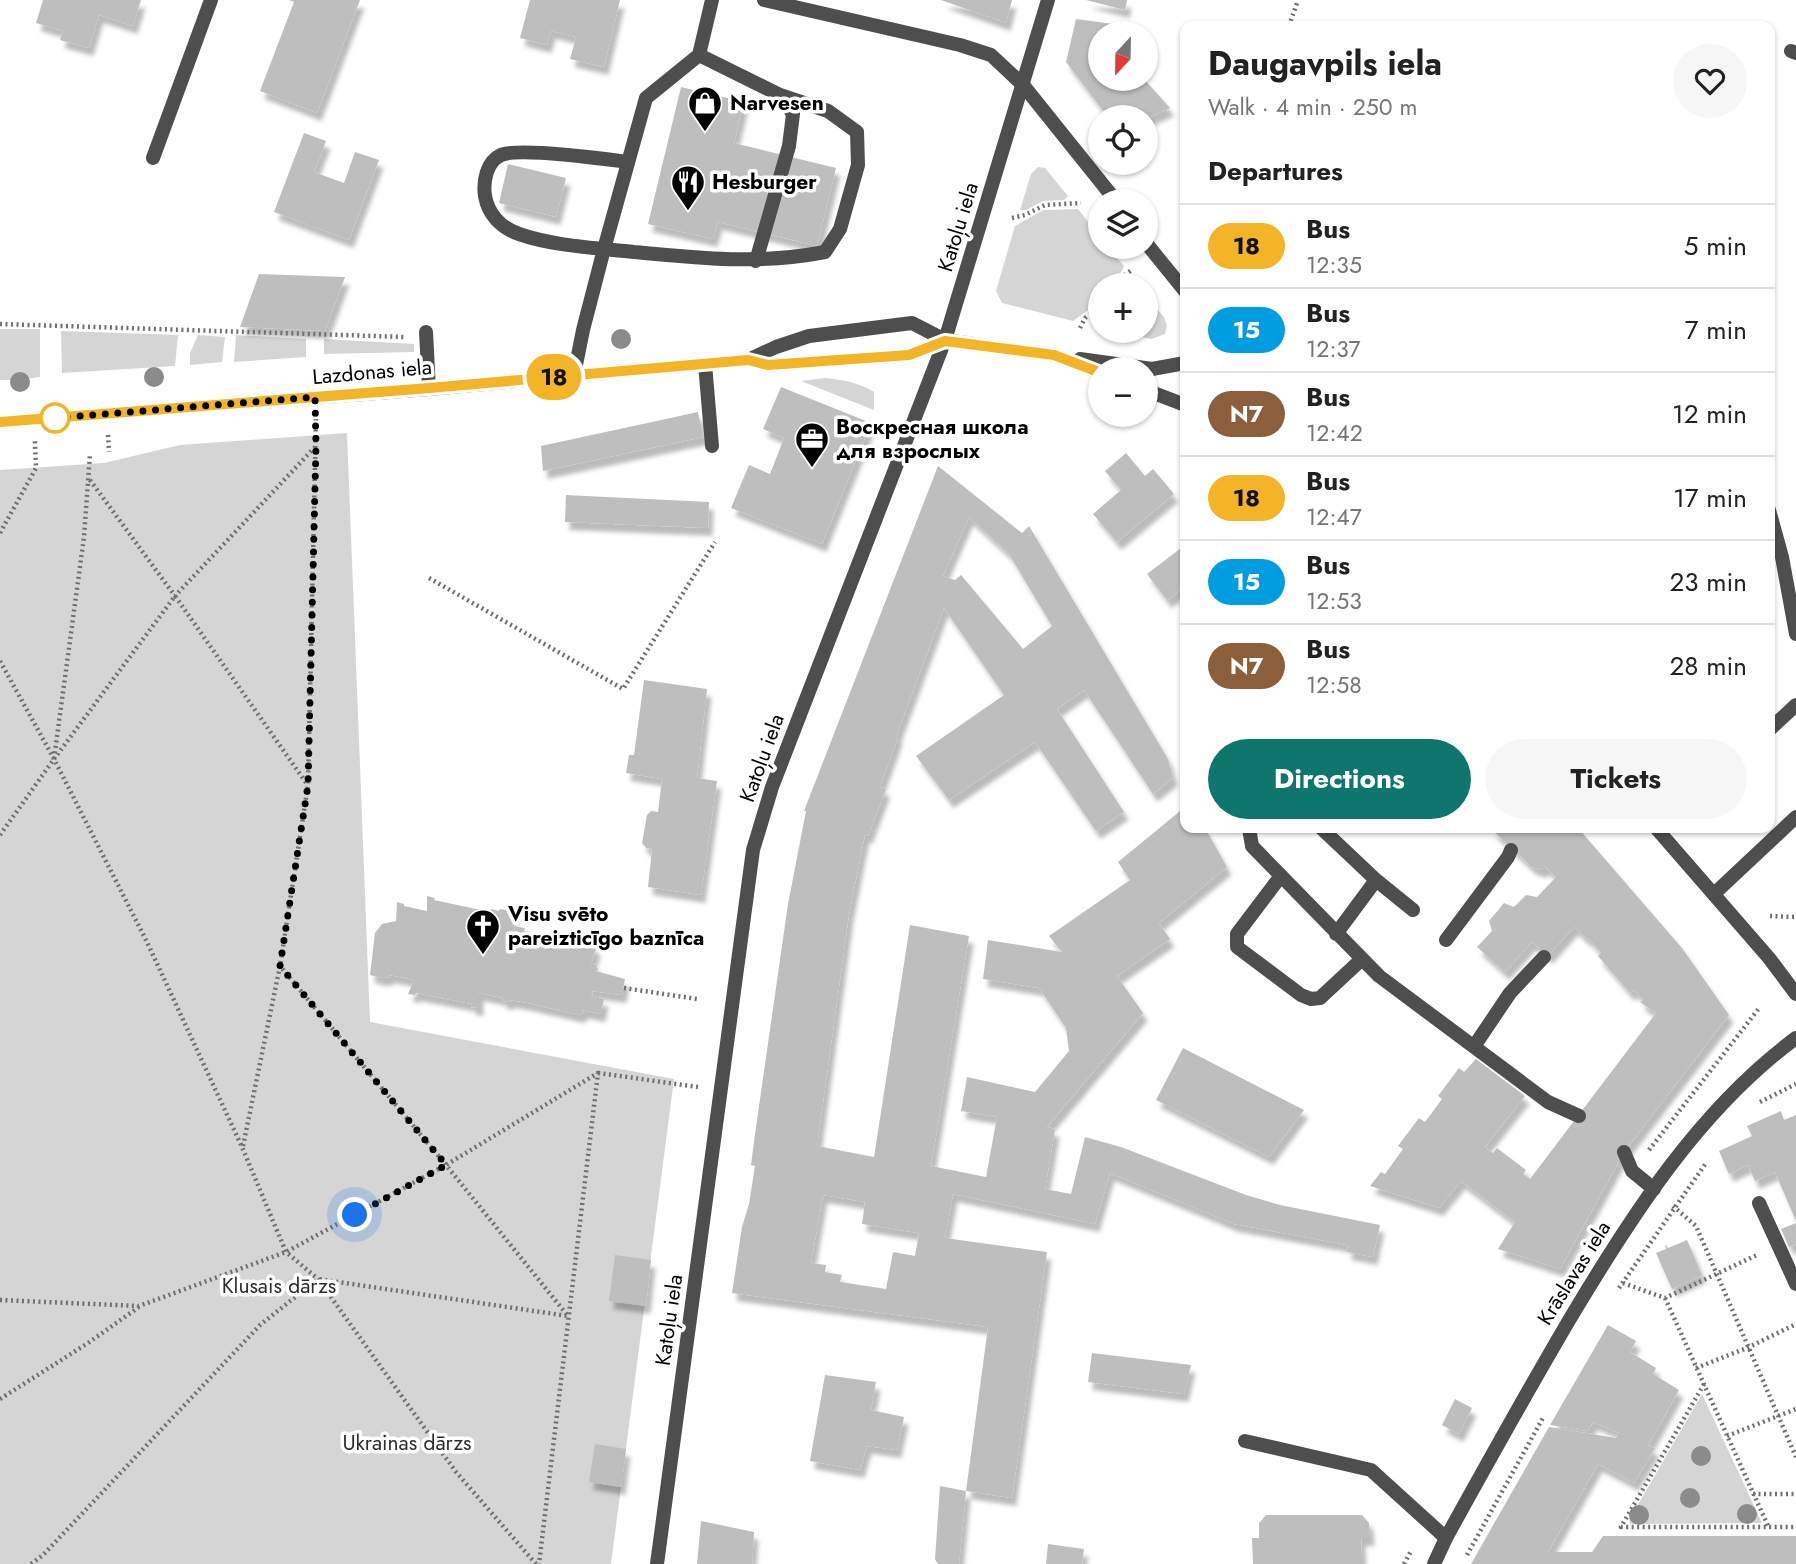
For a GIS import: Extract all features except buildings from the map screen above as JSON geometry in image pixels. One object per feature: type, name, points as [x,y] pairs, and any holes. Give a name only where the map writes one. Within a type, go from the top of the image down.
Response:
[{"type":"street","points":[[153,158],[211,0]]},
{"type":"street","points":[[575,375],[583,330],[646,99],[699,55],[712,0]]},
{"type":"street","points":[[764,0],[990,55],[1023,85],[1106,189]]},
{"type":"street","name":"Katoļu iela","points":[[657,1564],[753,850],[772,787],[945,341],[1048,0]]},
{"type":"street","points":[[628,162],[553,154],[504,153],[495,159],[486,172],[484,186],[487,208],[497,221],[517,234],[604,249],[756,261],[825,252],[840,229],[858,165],[856,132],[828,111],[780,95],[699,55]]},
{"type":"street","points":[[756,261],[789,146],[793,114],[780,95]]},
{"type":"street","points":[[1158,258],[1180,285]]},
{"type":"street","name":"Lazdonas iela","points":[[0,422],[748,360],[809,336],[887,325],[912,323],[945,341]]},
{"type":"street","points":[[426,335],[429,388]]},
{"type":"street","points":[[945,341],[1152,369],[1180,364]]},
{"type":"street","name":"Lazdonas iela","points":[[748,360],[768,365],[909,355],[945,341]]},
{"type":"street","points":[[1054,355],[1088,368]]},
{"type":"street","points":[[705,364],[712,446]]},
{"type":"street","points":[[1158,395],[1180,403]]},
{"type":"street","points":[[1775,532],[1796,634]]},
{"type":"street","points":[[1775,724],[1796,705]]},
{"type":"street","points":[[1714,893],[1796,817]]},
{"type":"street","points":[[1250,833],[1252,846],[1362,959],[1548,1102],[1579,1116]]},
{"type":"street","points":[[1326,833],[1376,880],[1413,910]]},
{"type":"street","points":[[1663,833],[1796,994]]},
{"type":"street","points":[[1446,940],[1511,850]]},
{"type":"street","points":[[1280,877],[1237,934],[1237,947],[1301,995],[1311,999],[1320,998],[1362,959]]},
{"type":"street","points":[[1336,934],[1376,880]]},
{"type":"street","points":[[1475,1045],[1510,993],[1544,957]]},
{"type":"street","name":"Krāslavas iela","points":[[1434,1564],[1532,1383],[1605,1261],[1654,1189],[1719,1107],[1761,1064],[1796,1038]]},
{"type":"street","points":[[1624,1152],[1632,1171],[1654,1189]]},
{"type":"street","points":[[1759,1203],[1796,1284]]},
{"type":"street","points":[[1245,1441],[1371,1470],[1446,1538]]},
{"type":"path","points":[[1291,21],[1298,0]]},
{"type":"path","points":[[1012,218],[1045,205],[1081,203]]},
{"type":"path","points":[[1129,273],[1133,270]]},
{"type":"path","points":[[1080,328],[1088,316]]},
{"type":"path","points":[[0,324],[426,335]]},
{"type":"path","points":[[243,1147],[280,966],[308,785],[315,397]]},
{"type":"path","points":[[0,533],[36,468],[34,420]]},
{"type":"path","points":[[0,835],[175,596],[316,446]]},
{"type":"path","points":[[54,759],[90,479],[90,454]]},
{"type":"path","points":[[90,479],[308,785]]},
{"type":"path","points":[[429,578],[623,689],[715,542]]},
{"type":"path","points":[[0,661],[54,759],[148,943],[243,1147],[286,1252],[318,1279],[456,1472],[537,1564]]},
{"type":"path","points":[[1770,916],[1796,918]]},
{"type":"path","points":[[280,966],[568,1316]]},
{"type":"path","points":[[624,988],[697,999]]},
{"type":"path","points":[[537,1564],[598,1073]]},
{"type":"path","points":[[0,1399],[88,1343],[139,1306],[286,1252],[446,1165],[598,1073],[677,1084]]},
{"type":"path","points":[[1754,1106],[1793,1083],[1796,1084]]},
{"type":"path","points":[[1617,1292],[1713,1154]]},
{"type":"path","points":[[1654,1189],[1696,1226],[1796,1457]]},
{"type":"path","points":[[1623,1283],[1665,1298],[1778,1245]]},
{"type":"path","points":[[31,1564],[43,1555],[260,1325],[318,1279],[568,1316]]},
{"type":"path","points":[[1665,1298],[1769,1528]]},
{"type":"path","points":[[0,1300],[139,1306]]},
{"type":"path","points":[[1696,1368],[1747,1348],[1796,1324]]},
{"type":"path","points":[[1704,1384],[1621,1527],[1796,1527]]},
{"type":"path","points":[[1727,1436],[1796,1409]]},
{"type":"path","points":[[1462,1564],[1546,1412]]},
{"type":"path","points":[[1753,1494],[1796,1494]]},
{"type":"green space","points":[[1038,167],[1045,168],[1068,196],[1064,200],[1043,201],[1026,210],[1020,210],[1031,174]]},
{"type":"green space","points":[[1078,209],[1088,222],[1088,259],[1118,259],[1124,266],[1120,273],[1088,273],[1088,310],[1073,321],[1002,303],[996,291],[1015,226],[1043,210]]},
{"type":"green space","points":[[1158,310],[1167,326],[1165,334],[1158,336]]},
{"type":"green space","points":[[0,329],[40,329],[40,377],[24,379],[24,385],[15,385],[14,380],[0,380]]},
{"type":"green space","points":[[61,331],[178,335],[175,366],[62,373]]},
{"type":"green space","points":[[198,335],[225,337],[222,362],[190,365],[190,353]]},
{"type":"green space","points":[[236,335],[306,339],[306,357],[234,362]]},
{"type":"green space","points":[[324,339],[414,344],[414,352],[324,354]]},
{"type":"green space","points":[[826,378],[856,384],[874,392],[874,410],[801,381]]},
{"type":"green space","name":"Klusais dārzs","points":[[347,433],[370,1022],[674,1079],[611,1564],[0,1564],[0,470],[104,463],[180,445]]},
{"type":"green space","points":[[1702,1394],[1762,1523],[1630,1524],[1629,1520]]},
{"type":"bus line","name":"18","points":[[0,422],[748,360],[768,365],[878,355],[909,355],[945,341],[1054,355],[1088,368]]},
{"type":"place","name":"Narvesen","points":[[705,133]]},
{"type":"place","name":"Hesburger","points":[[688,212]]},
{"type":"place","name":"Воскресная школа для взрослых","points":[[812,469]]},
{"type":"place","name":"Visu svēto pareizticīgo baznīca","points":[[483,956]]},
{"type":"route","points":[[55,418],[315,397],[317,429],[308,785],[280,966],[446,1165],[355,1215]]},
{"type":"park label","name":"Ukrainas dārzs","points":[[407,1443]]}]
